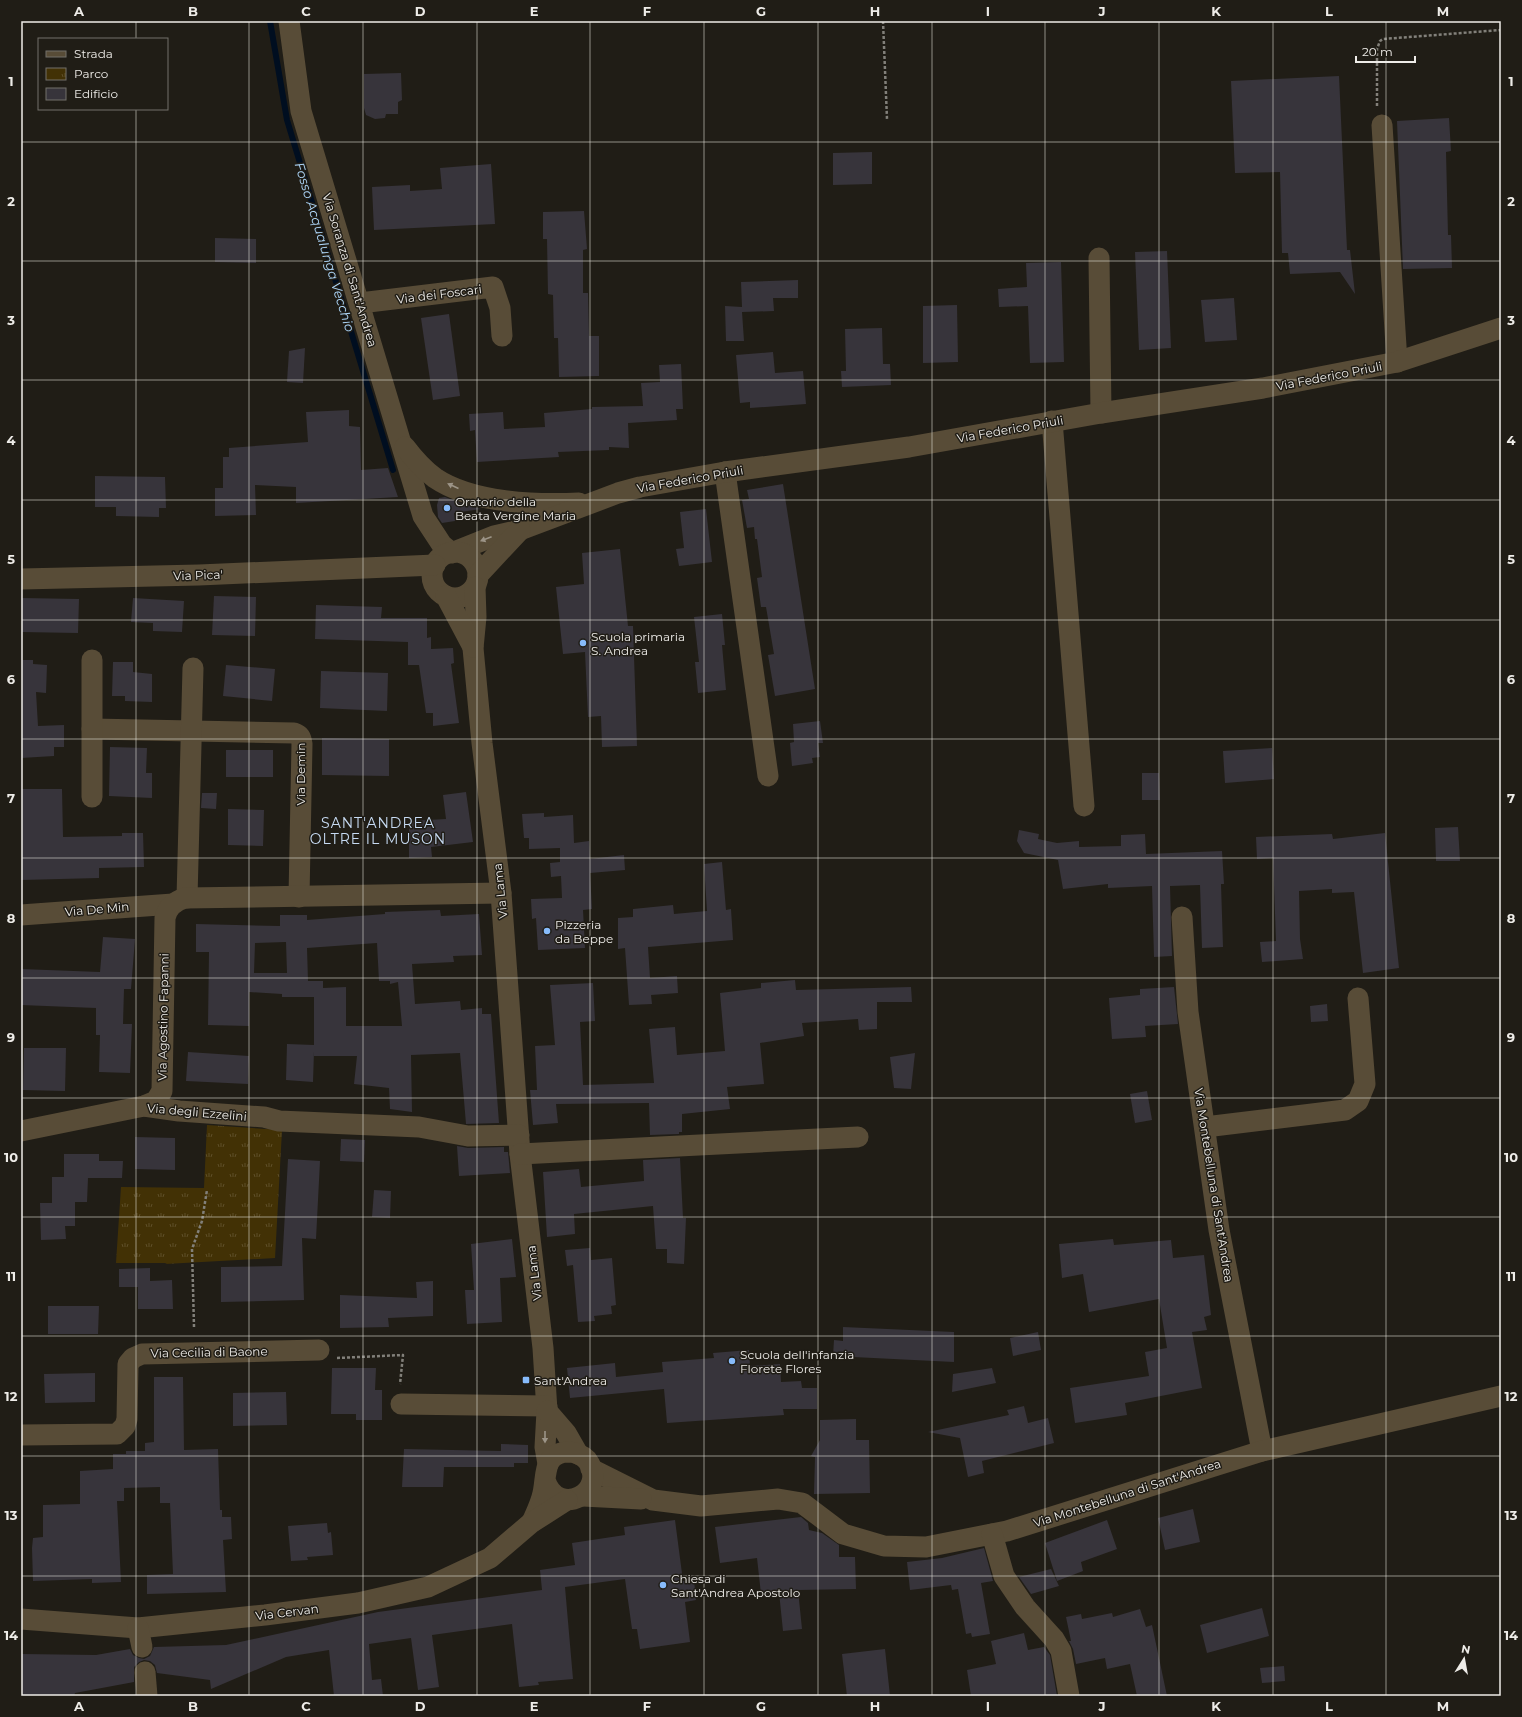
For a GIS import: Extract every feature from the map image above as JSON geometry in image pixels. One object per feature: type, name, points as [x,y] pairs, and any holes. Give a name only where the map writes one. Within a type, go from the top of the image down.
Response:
[{"type":"street","name":"Via Soranza di Sant'Andrea","points":[[289,21],[301,111],[423,516],[442,545],[445,558]]},
{"type":"street","points":[[1382,125],[1397,362]]},
{"type":"street","points":[[1099,258],[1101,412]]},
{"type":"street","name":"Via dei Foscari","points":[[360,303],[493,288],[500,308],[502,336]]},
{"type":"street","name":"Via Federico Priuli","points":[[445,558],[494,536],[520,530],[618,493],[640,487],[725,472],[909,447],[1101,412],[1263,388],[1397,362],[1501,328]]},
{"type":"street","points":[[1052,421],[1084,806]]},
{"type":"street","points":[[400,440],[426,470],[437,479],[479,496],[519,502],[569,504],[601,500]]},
{"type":"street","points":[[725,472],[768,776]]},
{"type":"street","name":"Via Federico Priuli","points":[[477,581],[520,530]]},
{"type":"street","points":[[466,555],[475,563],[477,581],[466,596],[459,598],[440,591],[433,572],[445,558],[466,555]]},
{"type":"street","name":"Via Pica'","points":[[21,579],[375,569],[445,558]]},
{"type":"street","name":"Via Pica'","points":[[375,569],[424,581],[440,591]]},
{"type":"street","name":"Via Lama","points":[[477,581],[473,648],[482,743],[501,893],[520,1145],[543,1348],[547,1408],[545,1447],[546,1472]]},
{"type":"street","name":"Via Lama","points":[[440,591],[473,648]]},
{"type":"street","points":[[92,660],[92,797]]},
{"type":"street","name":"Via Agostino Fapanni","points":[[144,1106],[156,1101],[162,1091],[175,907],[192,732],[194,668]]},
{"type":"street","points":[[92,729],[192,732]]},
{"type":"street","name":"Via Demin","points":[[192,732],[294,732],[302,738],[299,896]]},
{"type":"street","points":[[175,907],[299,896],[501,893]]},
{"type":"street","name":"Via De Min","points":[[21,915],[175,907]]},
{"type":"street","name":"Via Montebelluna di Sant'Andrea","points":[[1182,917],[1188,1012],[1219,1230],[1262,1451]]},
{"type":"street","points":[[1205,1127],[1345,1110],[1358,1101],[1365,1084],[1358,998]]},
{"type":"street","name":"Via degli Ezzelini","points":[[21,1131],[144,1106],[178,1111],[264,1117],[279,1121],[419,1128],[520,1145]]},
{"type":"street","points":[[520,1145],[858,1137]]},
{"type":"street","name":"Via Cecilia di Baone","points":[[21,1435],[117,1434],[125,1426],[127,1419],[128,1364],[133,1358],[142,1354],[325,1354]]},
{"type":"street","name":"Via Montebelluna di Sant'Andrea","points":[[646,1498],[667,1503],[701,1506],[778,1499],[802,1503],[843,1534],[884,1546],[926,1547],[1014,1529],[1262,1451],[1501,1396]]},
{"type":"street","points":[[401,1404],[547,1408],[566,1432],[585,1461],[592,1482],[575,1498]]},
{"type":"street","points":[[532,1522],[543,1496],[546,1472],[557,1455],[564,1452],[585,1461],[646,1498]]},
{"type":"street","points":[[546,1472],[552,1493],[558,1498],[646,1498]]},
{"type":"street","name":"Via Cervan","points":[[21,1619],[140,1638],[265,1615],[358,1603],[428,1587],[490,1558],[532,1522],[575,1498]]},
{"type":"street","points":[[992,1534],[1004,1576],[1024,1608],[1054,1639],[1061,1651],[1070,1696]]},
{"type":"street","points":[[144,1672],[147,1696]]},
{"type":"path","points":[[883,21],[887,119]]},
{"type":"path","points":[[1382,125],[1377,114],[1377,49],[1380,41],[1383,39],[1501,30]]},
{"type":"path","points":[[194,1327],[192,1249],[202,1221],[207,1190]]},
{"type":"path","points":[[325,1354],[403,1355],[400,1373],[401,1404]]},
{"type":"green space","points":[[207,1125],[282,1130],[275,1258],[165,1264],[167,1263],[116,1263],[121,1187],[204,1188]]},
{"type":"building","points":[[401,73],[402,100],[398,102],[398,114],[386,114],[385,118],[375,119],[366,115],[364,108],[364,74]]},
{"type":"building","points":[[1339,76],[1347,250],[1350,250],[1355,294],[1340,272],[1290,274],[1288,253],[1282,253],[1280,172],[1235,173],[1231,81]]},
{"type":"building","points":[[1449,118],[1451,151],[1446,152],[1448,235],[1451,235],[1452,268],[1403,269],[1397,121]]},
{"type":"building","points":[[872,152],[872,184],[833,185],[833,153]]},
{"type":"building","points":[[491,164],[495,224],[374,230],[372,187],[410,185],[410,191],[442,189],[440,168]]},
{"type":"building","points":[[584,211],[587,249],[583,250],[583,293],[588,293],[589,336],[599,336],[599,376],[559,377],[558,338],[554,338],[553,295],[548,294],[547,239],[543,239],[543,212]]},
{"type":"building","points":[[215,238],[256,239],[256,263],[215,262]]},
{"type":"building","points":[[1167,251],[1171,348],[1139,350],[1135,252]]},
{"type":"building","points":[[1061,262],[1064,362],[1030,363],[1028,306],[999,307],[998,289],[1027,287],[1026,263]]},
{"type":"building","points":[[798,280],[798,298],[773,298],[774,311],[742,312],[744,341],[726,341],[725,306],[742,307],[741,282]]},
{"type":"building","points":[[1234,298],[1237,340],[1205,342],[1201,300]]},
{"type":"building","points":[[957,305],[958,362],[923,363],[923,306]]},
{"type":"building","points":[[449,314],[460,396],[433,400],[421,318]]},
{"type":"building","points":[[882,328],[883,364],[890,364],[891,385],[842,387],[841,371],[846,371],[845,329]]},
{"type":"building","points":[[305,348],[303,383],[287,382],[289,351]]},
{"type":"building","points":[[773,352],[775,373],[803,371],[806,404],[750,408],[750,402],[740,403],[736,355]]},
{"type":"building","points":[[681,364],[683,409],[676,409],[677,420],[628,423],[629,448],[609,447],[609,450],[558,452],[559,457],[477,462],[475,430],[470,431],[469,414],[503,412],[504,429],[545,427],[544,413],[592,409],[592,407],[643,406],[641,383],[660,382],[659,365]]},
{"type":"building","points":[[349,410],[349,426],[360,427],[361,470],[388,468],[398,497],[296,503],[296,487],[255,485],[256,515],[215,516],[215,488],[223,488],[223,457],[229,457],[229,448],[308,442],[306,412]]},
{"type":"building","points":[[95,476],[165,477],[166,508],[159,508],[159,517],[116,516],[116,507],[95,507]]},
{"type":"building","points":[[783,484],[815,689],[775,696],[768,655],[774,654],[766,607],[761,607],[757,578],[762,577],[757,539],[755,539],[754,527],[747,528],[742,500],[749,499],[747,490]]},
{"type":"building","points":[[445,497],[481,509],[454,513],[455,521],[442,523],[438,517],[437,505],[439,498]]},
{"type":"building","points":[[706,509],[712,562],[679,566],[676,549],[684,548],[680,512]]},
{"type":"building","points":[[620,549],[628,626],[633,626],[637,746],[602,747],[601,716],[588,717],[585,652],[563,654],[556,587],[584,584],[582,553]]},
{"type":"building","points":[[214,596],[256,597],[255,636],[212,635]]},
{"type":"building","points":[[21,598],[79,599],[78,633],[21,632]]},
{"type":"building","points":[[133,598],[184,601],[182,632],[153,631],[153,623],[131,622]]},
{"type":"building","points":[[316,605],[382,607],[381,618],[427,618],[427,638],[431,637],[431,649],[453,648],[454,663],[451,664],[459,723],[433,726],[433,713],[426,713],[419,665],[408,665],[408,642],[315,639]]},
{"type":"building","points":[[722,614],[725,645],[722,645],[726,690],[698,693],[695,662],[699,662],[694,617]]},
{"type":"building","points":[[21,660],[33,660],[33,664],[47,665],[46,693],[36,692],[38,726],[64,725],[64,747],[54,747],[54,756],[21,758]]},
{"type":"building","points":[[113,662],[133,662],[133,672],[152,674],[152,702],[125,701],[125,696],[112,696]]},
{"type":"building","points":[[226,665],[275,669],[272,701],[223,696]]},
{"type":"building","points":[[321,671],[388,673],[387,711],[320,708]]},
{"type":"building","points":[[820,721],[823,743],[818,743],[820,757],[812,758],[813,763],[792,766],[790,743],[794,742],[793,724]]},
{"type":"building","points":[[322,738],[389,739],[389,776],[322,775]]},
{"type":"building","points":[[110,747],[147,748],[146,773],[152,773],[152,798],[109,796]]},
{"type":"building","points":[[1272,748],[1274,779],[1225,783],[1223,751]]},
{"type":"building","points":[[226,750],[273,750],[273,777],[226,777]]},
{"type":"building","points":[[1142,773],[1159,773],[1160,800],[1142,800]]},
{"type":"building","points":[[21,789],[62,789],[63,837],[122,836],[122,833],[143,833],[144,867],[99,868],[99,878],[21,880]]},
{"type":"building","points":[[466,792],[473,842],[431,847],[432,857],[409,858],[409,821],[446,819],[443,795]]},
{"type":"building","points":[[202,793],[217,793],[216,809],[201,808]]},
{"type":"building","points":[[228,809],[264,810],[263,846],[228,845]]},
{"type":"building","points":[[544,813],[544,817],[573,815],[574,843],[589,841],[590,859],[624,855],[625,870],[590,873],[592,909],[583,910],[585,948],[538,950],[536,918],[532,919],[531,899],[562,898],[561,876],[551,877],[550,863],[560,862],[560,848],[529,849],[529,838],[524,838],[522,814]]},
{"type":"building","points":[[1458,827],[1460,861],[1436,861],[1435,828]]},
{"type":"building","points":[[1019,830],[1039,834],[1038,839],[1057,843],[1079,841],[1079,847],[1121,846],[1121,835],[1145,834],[1146,854],[1222,851],[1224,884],[1221,884],[1223,947],[1202,948],[1200,885],[1170,886],[1172,956],[1154,957],[1152,886],[1108,888],[1108,884],[1063,889],[1058,860],[1024,853],[1017,841]]},
{"type":"building","points":[[1385,833],[1399,968],[1363,973],[1354,892],[1332,893],[1332,889],[1299,891],[1300,939],[1303,959],[1262,962],[1260,942],[1276,941],[1273,858],[1257,859],[1256,837],[1332,834],[1333,839]]},
{"type":"building","points":[[722,862],[726,910],[731,909],[733,940],[648,947],[650,978],[677,976],[678,993],[651,995],[652,1004],[629,1005],[625,948],[618,949],[618,918],[633,917],[633,909],[673,905],[674,914],[707,911],[704,864]]},
{"type":"building","points":[[440,910],[441,916],[479,914],[482,955],[453,956],[454,962],[412,964],[415,1004],[460,1001],[461,1010],[482,1008],[482,1014],[491,1014],[499,1123],[466,1124],[460,1053],[411,1055],[412,1112],[390,1109],[389,1088],[354,1084],[357,1056],[314,1056],[314,1051],[313,1082],[286,1080],[287,1044],[314,1045],[314,997],[282,997],[282,994],[249,992],[249,1026],[208,1025],[209,952],[196,952],[196,924],[280,926],[280,915],[307,915],[307,920],[385,914],[385,912]],"holes":[[[286,942],[287,973],[254,973],[255,943]],[[377,943],[379,981],[390,981],[390,984],[398,982],[402,1026],[346,1026],[346,987],[323,988],[323,981],[308,981],[307,948]]]},
{"type":"building","points":[[103,937],[135,939],[131,989],[124,989],[123,1024],[132,1024],[130,1073],[99,1072],[100,1035],[96,1035],[96,1008],[21,1005],[21,969],[100,972]]},
{"type":"building","points":[[795,980],[796,990],[911,987],[912,1002],[877,1002],[877,1029],[859,1030],[858,1019],[802,1023],[804,1036],[760,1043],[764,1084],[727,1087],[730,1109],[682,1114],[682,1132],[679,1132],[679,1134],[650,1135],[649,1103],[556,1104],[558,1123],[533,1125],[530,1090],[537,1090],[535,1046],[555,1045],[550,985],[593,983],[595,1021],[580,1022],[583,1085],[654,1083],[649,1029],[675,1027],[677,1055],[725,1051],[720,993],[761,988],[761,983]]},
{"type":"building","points":[[1174,987],[1178,1024],[1145,1026],[1146,1037],[1112,1039],[1109,998],[1140,995],[1140,989]]},
{"type":"building","points":[[1327,1004],[1328,1021],[1311,1022],[1310,1006]]},
{"type":"building","points":[[24,1048],[66,1048],[65,1091],[23,1090]]},
{"type":"building","points":[[188,1052],[249,1056],[248,1084],[186,1081]]},
{"type":"building","points":[[915,1053],[911,1089],[894,1088],[890,1057]]},
{"type":"building","points":[[1147,1091],[1152,1120],[1135,1123],[1130,1094]]},
{"type":"building","points":[[135,1137],[175,1138],[175,1170],[135,1169]]},
{"type":"building","points":[[341,1139],[365,1140],[364,1162],[340,1161]]},
{"type":"building","points":[[457,1146],[468,1148],[504,1147],[504,1152],[508,1152],[510,1173],[459,1176]]},
{"type":"building","points":[[64,1154],[99,1154],[99,1161],[123,1161],[122,1178],[88,1178],[87,1202],[75,1202],[75,1226],[65,1226],[66,1239],[41,1240],[40,1203],[52,1203],[52,1177],[64,1177]]},
{"type":"building","points":[[680,1158],[683,1218],[686,1218],[684,1264],[667,1263],[667,1249],[656,1249],[653,1206],[574,1214],[575,1234],[547,1237],[543,1172],[579,1169],[581,1187],[644,1181],[643,1160]]},
{"type":"building","points":[[288,1159],[320,1161],[316,1239],[302,1238],[304,1300],[221,1302],[221,1267],[282,1266]]},
{"type":"building","points":[[374,1190],[391,1191],[390,1218],[372,1217]]},
{"type":"building","points":[[512,1239],[516,1277],[500,1278],[502,1322],[467,1324],[465,1290],[474,1290],[471,1244]]},
{"type":"building","points":[[1113,1239],[1114,1245],[1171,1240],[1173,1258],[1204,1255],[1211,1315],[1204,1317],[1207,1330],[1192,1332],[1202,1388],[1125,1403],[1127,1415],[1075,1423],[1070,1388],[1149,1376],[1145,1352],[1167,1348],[1159,1299],[1089,1312],[1083,1274],[1062,1278],[1059,1244]]},
{"type":"building","points":[[590,1248],[591,1260],[612,1258],[616,1305],[611,1306],[612,1314],[594,1316],[595,1321],[578,1322],[573,1265],[567,1266],[565,1250]]},
{"type":"building","points":[[150,1268],[150,1281],[172,1280],[173,1309],[138,1309],[138,1287],[119,1287],[119,1269]]},
{"type":"building","points":[[433,1281],[433,1316],[388,1318],[389,1327],[340,1328],[340,1295],[417,1298],[416,1282]]},
{"type":"building","points":[[48,1306],[99,1306],[98,1334],[48,1334]]},
{"type":"building","points":[[843,1327],[954,1332],[954,1362],[833,1356],[834,1340],[843,1341]]},
{"type":"building","points":[[1038,1332],[1041,1350],[1013,1356],[1010,1338]]},
{"type":"building","points":[[749,1350],[750,1366],[780,1364],[781,1382],[801,1381],[802,1388],[817,1388],[817,1409],[783,1409],[784,1415],[667,1423],[664,1389],[570,1398],[567,1368],[615,1363],[616,1377],[663,1372],[662,1362],[714,1358],[713,1353]]},
{"type":"building","points":[[332,1368],[376,1368],[375,1390],[382,1390],[382,1420],[356,1420],[356,1414],[331,1414]]},
{"type":"building","points":[[992,1368],[996,1383],[952,1392],[953,1374]]},
{"type":"building","points":[[95,1373],[95,1402],[45,1403],[44,1374]]},
{"type":"building","points":[[154,1377],[183,1377],[184,1450],[218,1449],[220,1510],[222,1510],[222,1517],[231,1517],[232,1539],[223,1540],[226,1592],[147,1594],[147,1575],[173,1574],[170,1503],[160,1503],[160,1487],[124,1488],[124,1501],[117,1501],[121,1582],[92,1583],[92,1579],[33,1581],[33,1538],[43,1537],[43,1505],[80,1504],[80,1471],[113,1469],[113,1454],[126,1454],[126,1451],[145,1451],[145,1443],[154,1442]]},
{"type":"building","points":[[286,1392],[287,1425],[233,1426],[233,1393]]},
{"type":"building","points":[[1024,1406],[1028,1423],[1048,1418],[1054,1443],[982,1461],[984,1473],[968,1477],[960,1438],[928,1432],[1009,1415],[1007,1410]]},
{"type":"building","points":[[856,1419],[856,1440],[869,1440],[870,1493],[814,1494],[815,1457],[811,1456],[820,1440],[820,1420]]},
{"type":"building","points":[[501,1444],[528,1445],[528,1463],[514,1463],[514,1467],[444,1467],[443,1487],[402,1487],[404,1449],[501,1451]]},
{"type":"building","points":[[1193,1509],[1200,1542],[1165,1550],[1158,1518]]},
{"type":"building","points":[[801,1517],[808,1523],[809,1530],[822,1533],[839,1545],[839,1557],[855,1557],[856,1589],[798,1590],[802,1629],[783,1631],[779,1592],[761,1594],[757,1558],[720,1563],[715,1527]]},
{"type":"building","points":[[675,1520],[683,1581],[694,1580],[696,1600],[685,1602],[690,1642],[640,1649],[637,1629],[632,1629],[625,1579],[565,1587],[573,1679],[538,1682],[539,1685],[519,1687],[512,1624],[432,1635],[439,1687],[418,1690],[411,1638],[369,1644],[372,1680],[381,1679],[383,1696],[334,1696],[329,1650],[286,1657],[211,1689],[210,1680],[157,1673],[155,1665],[150,1661],[144,1660],[139,1662],[134,1667],[134,1682],[75,1693],[74,1696],[21,1696],[21,1654],[96,1655],[130,1649],[133,1655],[144,1659],[150,1656],[154,1647],[226,1645],[378,1612],[542,1590],[540,1570],[575,1565],[572,1543],[625,1535],[624,1527]]},
{"type":"building","points":[[1107,1520],[1117,1549],[1081,1562],[1083,1571],[1057,1581],[1045,1543]]},
{"type":"building","points":[[327,1523],[328,1533],[331,1532],[333,1555],[307,1557],[308,1560],[291,1561],[288,1526]]},
{"type":"building","points":[[984,1548],[993,1581],[981,1583],[990,1634],[972,1637],[971,1633],[966,1634],[958,1589],[952,1590],[951,1585],[910,1590],[907,1562],[942,1558]]},
{"type":"building","points":[[1051,1569],[1059,1586],[1031,1594],[1019,1577]]},
{"type":"building","points":[[1262,1608],[1269,1636],[1207,1653],[1200,1625]]},
{"type":"building","points":[[1140,1609],[1146,1627],[1152,1625],[1167,1696],[1137,1696],[1130,1664],[1107,1669],[1105,1658],[1076,1664],[1073,1649],[1069,1641],[1071,1641],[1066,1617],[1081,1614],[1082,1619],[1112,1613],[1113,1617]]},
{"type":"building","points":[[1024,1633],[1028,1650],[1044,1647],[1050,1655],[1057,1696],[971,1696],[967,1670],[996,1664],[991,1641]]},
{"type":"building","points":[[885,1649],[890,1696],[847,1696],[842,1654]]},
{"type":"building","points":[[1284,1666],[1285,1681],[1262,1683],[1260,1668]]},
{"type":"waterway","name":"Fosso Acqualunga Vecchio","points":[[270,21],[287,120],[393,470]]},
{"type":"place","name":"Oratorio della Beata Vergine Maria","points":[[447,508]]},
{"type":"place","name":"Scuola primaria S. Andrea","points":[[583,643]]},
{"type":"place","name":"Pizzeria da Beppe","points":[[547,931]]},
{"type":"place","name":"Scuola dell'infanzia Florete Flores","points":[[732,1361]]},
{"type":"place","name":"Sant'Andrea","points":[[526,1380]]},
{"type":"place","name":"Chiesa di Sant'Andrea Apostolo","points":[[663,1585]]},
{"type":"district","name":"SANT'ANDREA OLTRE IL MUSON","points":[[378,832]]}]
